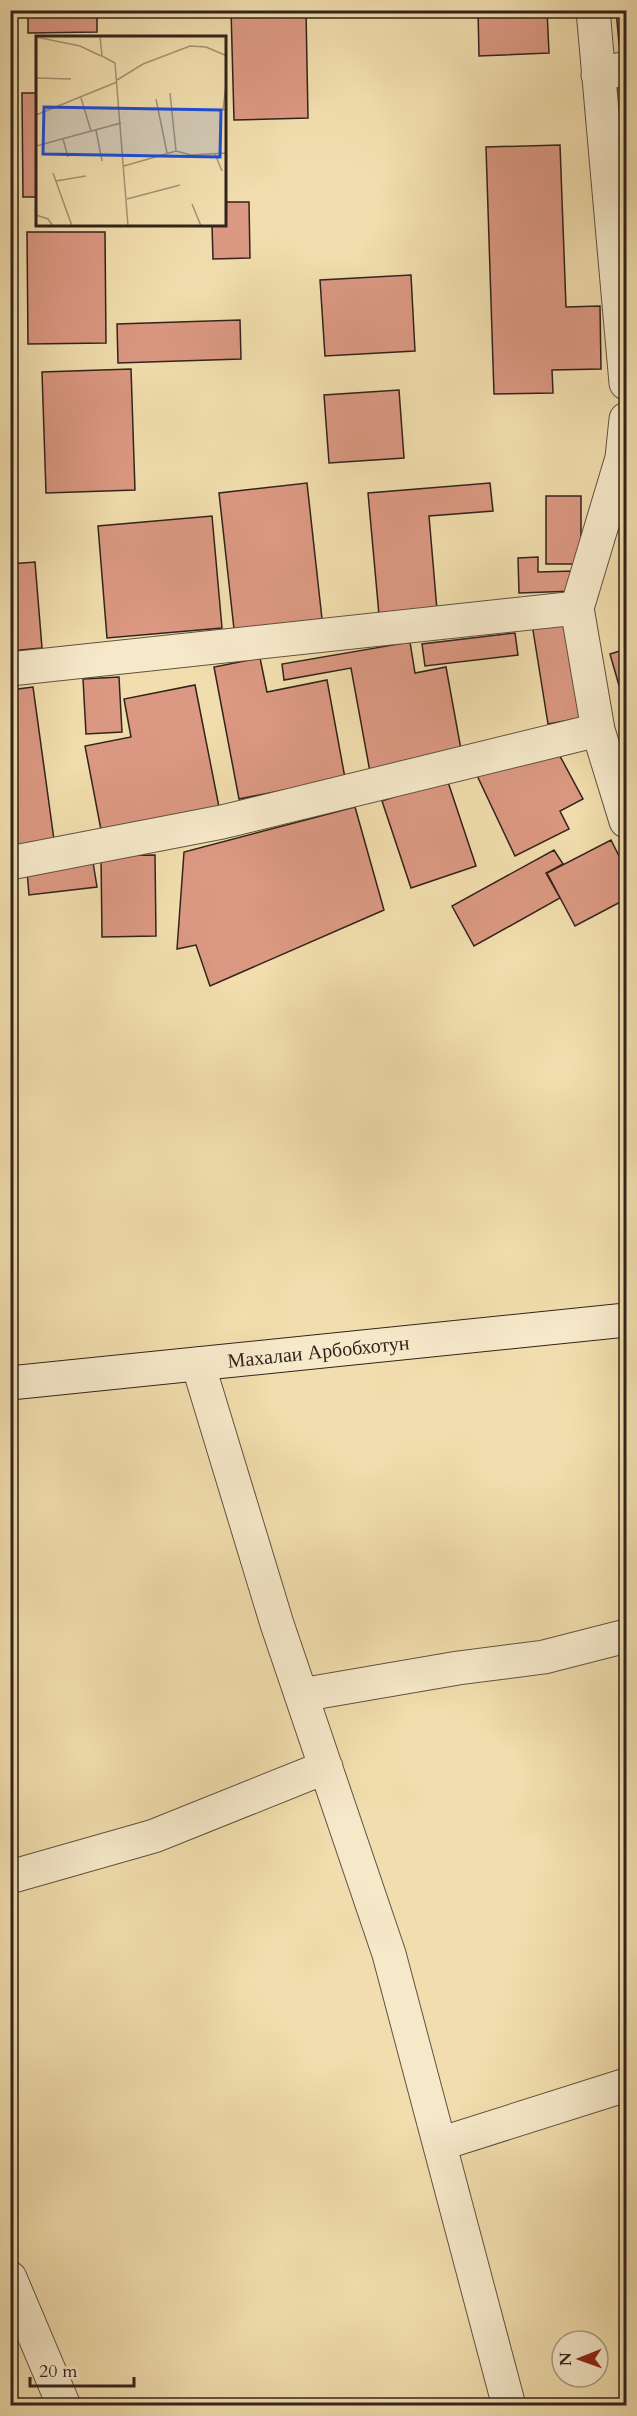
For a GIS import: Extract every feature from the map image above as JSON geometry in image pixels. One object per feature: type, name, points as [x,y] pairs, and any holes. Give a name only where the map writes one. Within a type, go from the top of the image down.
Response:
[{"type":"street","points":[[593,10],[612,71],[627,383]]},
{"type":"street","points":[[627,419],[622,458],[577,608],[598,730],[627,820]]},
{"type":"street","points":[[10,669],[577,608]]},
{"type":"street","points":[[10,863],[222,822],[598,730]]},
{"type":"street","name":"Махалаи Арбобхотун","points":[[10,1383],[627,1320]]},
{"type":"street","points":[[198,1364],[301,1695],[389,1953],[509,2406]]},
{"type":"street","points":[[301,1695],[458,1668],[544,1657],[627,1636]]},
{"type":"street","points":[[10,1877],[153,1836],[326,1767]]},
{"type":"street","points":[[440,2144],[627,2085]]},
{"type":"street","points":[[10,2278],[64,2406]]},
{"type":"building","points":[[28,10],[97,10],[97,32],[28,33]]},
{"type":"building","points":[[231,10],[306,10],[308,118],[234,120]]},
{"type":"building","points":[[478,10],[547,10],[549,53],[479,56]]},
{"type":"building","points":[[616,10],[626,10],[626,43],[619,44]]},
{"type":"building","points":[[617,76],[626,76],[626,114],[617,114]]},
{"type":"building","points":[[22,93],[36,93],[36,197],[23,197]]},
{"type":"building","points":[[626,137],[626,181],[621,138]]},
{"type":"building","points":[[560,145],[566,307],[600,306],[601,369],[552,370],[553,393],[494,394],[486,147]]},
{"type":"building","points":[[226,202],[249,202],[250,258],[213,259],[212,226],[226,226]]},
{"type":"building","points":[[27,232],[105,232],[106,343],[28,344]]},
{"type":"building","points":[[411,275],[415,351],[325,356],[320,280]]},
{"type":"building","points":[[240,320],[241,359],[118,363],[117,324]]},
{"type":"building","points":[[131,369],[135,490],[46,493],[42,372]]},
{"type":"building","points":[[399,390],[404,458],[329,463],[324,395]]},
{"type":"building","points":[[307,483],[322,619],[234,629],[219,493]]},
{"type":"building","points":[[490,483],[493,511],[429,516],[437,610],[379,615],[368,493]]},
{"type":"building","points":[[546,496],[581,496],[581,564],[546,564]]},
{"type":"building","points":[[212,516],[222,628],[107,638],[98,526]]},
{"type":"building","points":[[622,550],[626,550],[626,629],[622,629]]},
{"type":"building","points":[[538,557],[538,572],[574,571],[575,591],[519,593],[518,558]]},
{"type":"building","points":[[35,562],[42,648],[10,651],[10,564]]},
{"type":"building","points":[[566,619],[581,718],[548,724],[532,624]]},
{"type":"building","points":[[515,633],[518,655],[425,666],[422,644]]},
{"type":"building","points":[[410,642],[415,673],[446,667],[462,755],[370,772],[351,668],[284,680],[282,664]]},
{"type":"building","points":[[626,649],[626,710],[610,654]]},
{"type":"building","points":[[260,658],[267,692],[327,680],[345,778],[239,799],[214,667]]},
{"type":"building","points":[[119,677],[122,732],[86,734],[83,679]]},
{"type":"building","points":[[195,685],[220,812],[102,835],[85,746],[131,737],[124,699]]},
{"type":"building","points":[[33,687],[55,847],[10,853],[10,690]]},
{"type":"building","points":[[554,745],[583,799],[560,811],[569,829],[515,856],[473,767]]},
{"type":"building","points":[[447,779],[476,866],[411,888],[382,801]]},
{"type":"building","points":[[355,807],[384,910],[210,986],[196,945],[177,949],[184,852]]},
{"type":"building","points":[[611,840],[626,870],[626,899],[575,926],[547,873]]},
{"type":"building","points":[[554,850],[563,864],[546,873],[560,898],[474,946],[452,906]]},
{"type":"building","points":[[155,855],[156,936],[102,937],[101,856]]},
{"type":"building","points":[[93,862],[97,887],[29,895],[27,871]]}]
